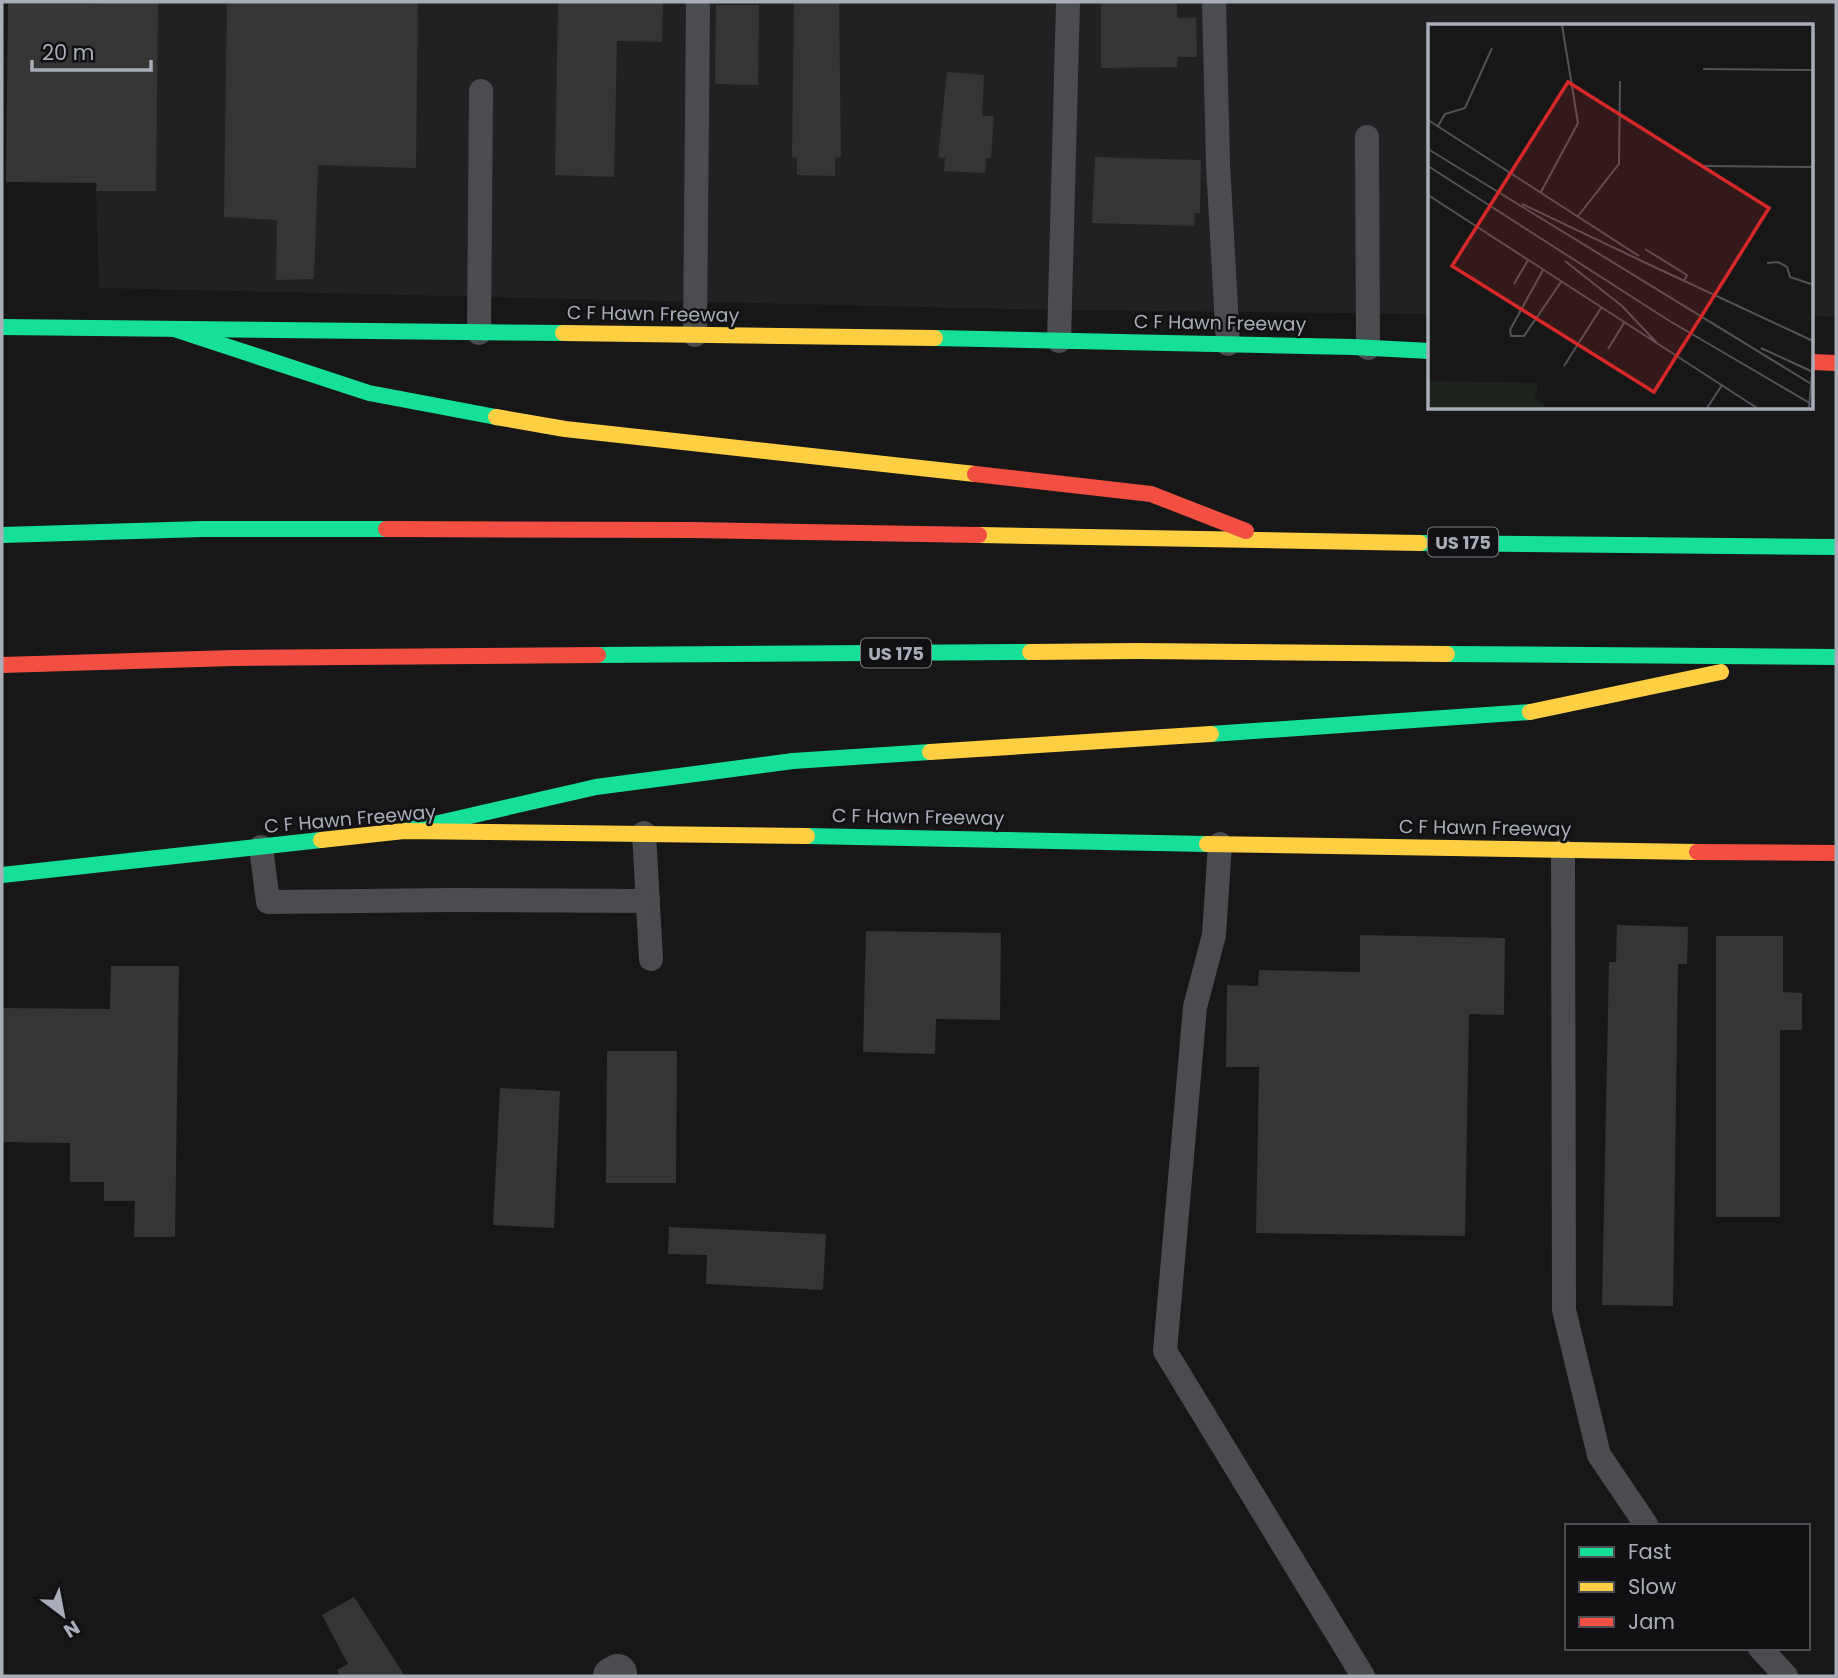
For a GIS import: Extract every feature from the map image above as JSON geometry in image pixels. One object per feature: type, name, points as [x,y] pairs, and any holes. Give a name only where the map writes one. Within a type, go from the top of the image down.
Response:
[{"type":"main road","name":"C F Hawn Freeway","points":[[2,327],[1059,341],[1428,351]]},
{"type":"main road","points":[[174,329],[369,393],[565,429],[1151,494],[1271,541]]},
{"type":"main road","points":[[1814,362],[1836,363]]},
{"type":"main road","name":"US 175","points":[[2,535],[202,529],[692,530],[1271,541],[1836,547]]},
{"type":"main road","name":"US 175","points":[[2,665],[261,658],[1124,652],[1836,657]]},
{"type":"main road","points":[[404,831],[596,787],[793,761],[1523,714],[1791,656]]},
{"type":"main road","name":"C F Hawn Freeway","points":[[2,875],[404,831],[1563,851],[1836,853]]},
{"type":"lane","points":[[695,335],[698,2]]},
{"type":"lane","points":[[1059,341],[1068,2]]},
{"type":"lane","points":[[1214,2],[1217,139],[1228,344]]},
{"type":"lane","points":[[479,333],[481,91]]},
{"type":"lane","points":[[1367,136],[1368,348]]},
{"type":"lane","points":[[644,834],[651,959]]},
{"type":"lane","points":[[1220,844],[1214,934],[1195,1007],[1165,1351],[1363,1676]]},
{"type":"lane","points":[[261,847],[268,902],[648,901]]},
{"type":"lane","points":[[1563,851],[1564,1310],[1599,1455],[1646,1524]]},
{"type":"lane","points":[[1762,1650],[1786,1676]]},
{"type":"shaded area","points":[[90,2],[1836,2],[1836,317],[1814,316],[1814,24],[1428,24],[1428,314],[1054,310],[99,288]]},
{"type":"building","points":[[158,2],[156,191],[96,191],[97,183],[6,182],[8,4]]},
{"type":"building","points":[[227,2],[418,2],[416,168],[318,165],[314,279],[276,280],[277,220],[224,217]]},
{"type":"building","points":[[558,2],[663,2],[662,42],[617,41],[614,177],[555,175]]},
{"type":"building","points":[[794,2],[839,2],[841,157],[835,158],[835,176],[797,175],[797,158],[792,157]]},
{"type":"building","points":[[1101,2],[1177,2],[1177,18],[1196,18],[1197,57],[1178,57],[1177,67],[1101,68]]},
{"type":"building","points":[[716,5],[759,5],[758,85],[715,84]]},
{"type":"building","points":[[947,72],[984,75],[982,116],[994,116],[991,158],[986,158],[985,173],[944,171],[945,158],[938,157]]},
{"type":"building","points":[[1095,157],[1201,160],[1200,213],[1195,213],[1194,226],[1092,223]]},
{"type":"building","points":[[1617,925],[1688,927],[1687,964],[1678,964],[1673,1306],[1602,1305],[1609,962],[1616,962]]},
{"type":"building","points":[[866,931],[1001,933],[1000,1020],[936,1019],[935,1054],[863,1052]]},
{"type":"building","points":[[1360,935],[1505,938],[1504,1015],[1469,1014],[1465,1236],[1256,1233],[1259,1067],[1226,1067],[1227,985],[1258,986],[1259,970],[1360,972]]},
{"type":"building","points":[[1716,936],[1783,936],[1783,992],[1802,993],[1802,1030],[1780,1030],[1780,1217],[1716,1217]]},
{"type":"building","points":[[111,966],[179,966],[175,1237],[134,1237],[135,1201],[104,1201],[104,1182],[70,1182],[70,1143],[2,1142],[2,1008],[110,1009]]},
{"type":"building","points":[[607,1051],[677,1051],[676,1183],[606,1183]]},
{"type":"building","points":[[500,1088],[560,1091],[554,1228],[493,1225]]},
{"type":"building","points":[[669,1227],[826,1234],[823,1290],[706,1284],[707,1255],[668,1254]]},
{"type":"building","points":[[354,1597],[405,1676],[340,1676],[337,1670],[348,1664],[322,1615]]},
{"type":"traffic: fast","points":[[2,327],[563,333]]},
{"type":"traffic: fast","points":[[174,329],[369,393],[496,417]]},
{"type":"traffic: fast","points":[[935,338],[1428,351]]},
{"type":"traffic: fast","points":[[2,535],[202,529],[386,529]]},
{"type":"traffic: fast","points":[[1420,543],[1836,547]]},
{"type":"traffic: fast","points":[[598,655],[1030,652]]},
{"type":"traffic: fast","points":[[1447,654],[1836,657]]},
{"type":"traffic: fast","points":[[1211,734],[1530,712]]},
{"type":"traffic: fast","points":[[404,831],[596,787],[793,761],[930,752]]},
{"type":"traffic: fast","points":[[807,836],[1207,844]]},
{"type":"traffic: fast","points":[[2,875],[321,840]]},
{"type":"traffic: slow","points":[[563,333],[935,338]]},
{"type":"traffic: slow","points":[[496,417],[565,429],[975,474]]},
{"type":"traffic: slow","points":[[979,535],[1420,543]]},
{"type":"traffic: slow","points":[[1030,652],[1447,654]]},
{"type":"traffic: slow","points":[[1530,712],[1721,672]]},
{"type":"traffic: slow","points":[[930,752],[1211,734]]},
{"type":"traffic: slow","points":[[321,840],[404,831],[807,836]]},
{"type":"traffic: slow","points":[[1207,844],[1697,852]]},
{"type":"traffic: jam","points":[[1814,362],[1836,363]]},
{"type":"traffic: jam","points":[[975,474],[1151,494],[1246,531]]},
{"type":"traffic: jam","points":[[386,529],[979,535]]},
{"type":"traffic: jam","points":[[2,665],[233,658],[598,655]]},
{"type":"traffic: jam","points":[[1697,852],[1836,853]]}]
